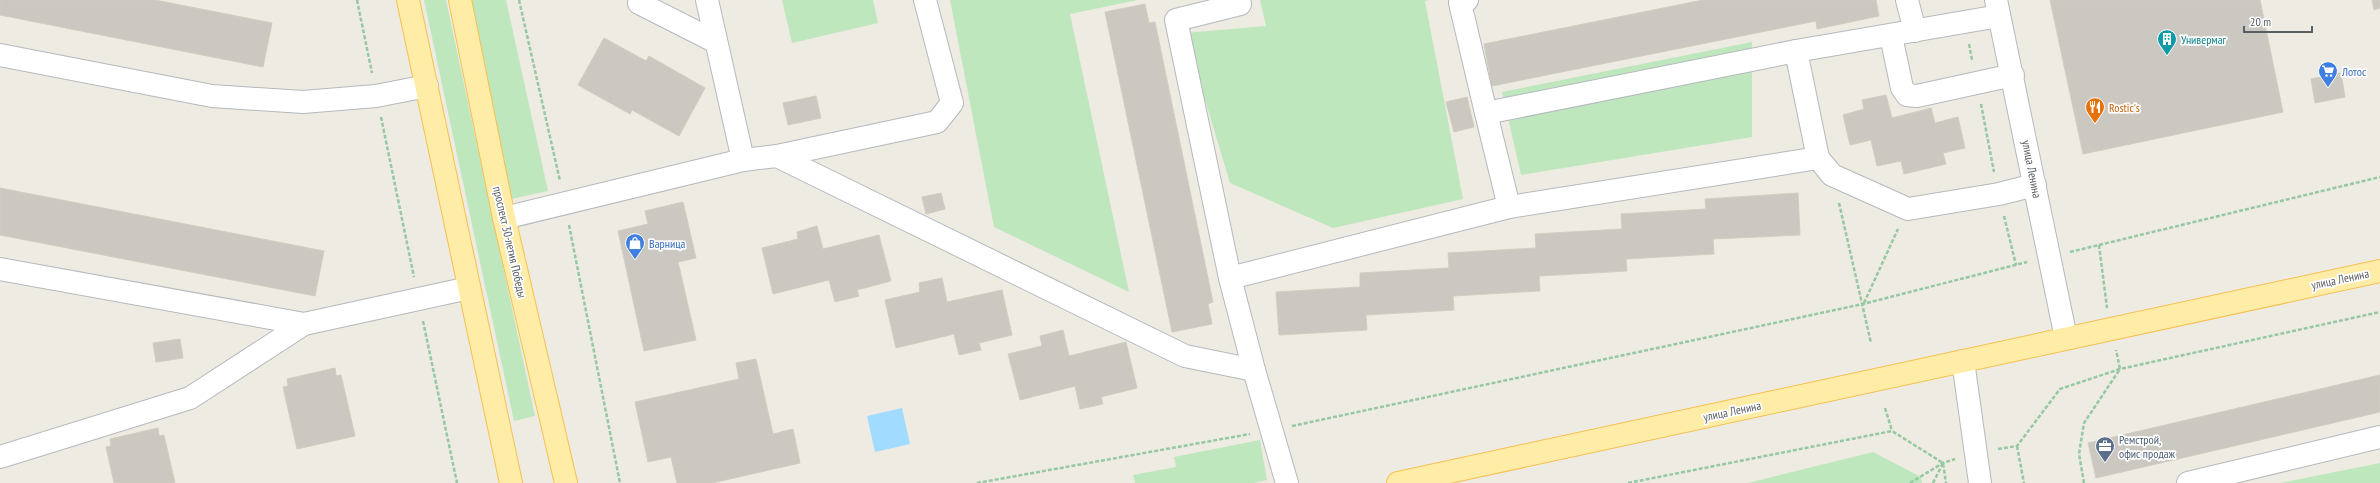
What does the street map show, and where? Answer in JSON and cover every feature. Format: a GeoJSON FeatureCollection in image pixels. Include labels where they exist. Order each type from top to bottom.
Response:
{"type":"FeatureCollection","features":[{"type":"Feature","properties":{"kind":"main road"},"geometry":{"type":"LineString","coordinates":[[408,0],[511,483]]}},
{"type":"Feature","properties":{"kind":"main road","name":"проспект 30-летия Победы"},"geometry":{"type":"LineString","coordinates":[[460,0],[504,218],[566,483]]}},
{"type":"Feature","properties":{"kind":"main road","name":"улица Ленина"},"geometry":{"type":"LineString","coordinates":[[1398,483],[2380,271]]}},
{"type":"Feature","properties":{"kind":"street"},"geometry":{"type":"LineString","coordinates":[[707,0],[743,160]]}},
{"type":"Feature","properties":{"kind":"street"},"geometry":{"type":"LineString","coordinates":[[504,218],[743,160],[777,156],[937,122],[952,103],[925,0]]}},
{"type":"Feature","properties":{"kind":"street"},"geometry":{"type":"LineString","coordinates":[[1239,0],[1240,4],[1176,20],[1230,278],[1254,370],[1287,483]]}},
{"type":"Feature","properties":{"kind":"street"},"geometry":{"type":"LineString","coordinates":[[1468,0],[1460,3],[1509,207]]}},
{"type":"Feature","properties":{"kind":"street"},"geometry":{"type":"LineString","coordinates":[[1907,0],[1915,31]]}},
{"type":"Feature","properties":{"kind":"street"},"geometry":{"type":"LineString","coordinates":[[639,3],[716,42]]}},
{"type":"Feature","properties":{"kind":"street"},"geometry":{"type":"LineString","coordinates":[[1486,113],[1796,51],[1891,36],[1964,22],[1997,8]]}},
{"type":"Feature","properties":{"kind":"street","name":"улица Ленина"},"geometry":{"type":"LineString","coordinates":[[1997,8],[2013,75],[2066,338]]}},
{"type":"Feature","properties":{"kind":"street"},"geometry":{"type":"LineString","coordinates":[[1891,36],[1902,88],[1907,95],[1917,96],[2013,75]]}},
{"type":"Feature","properties":{"kind":"street"},"geometry":{"type":"LineString","coordinates":[[1796,51],[1818,158],[1832,175],[1908,209],[1999,194],[2036,185]]}},
{"type":"Feature","properties":{"kind":"street"},"geometry":{"type":"LineString","coordinates":[[0,55],[212,96],[303,102],[376,96],[427,86]]}},
{"type":"Feature","properties":{"kind":"street"},"geometry":{"type":"LineString","coordinates":[[777,156],[1185,356],[1254,370]]}},
{"type":"Feature","properties":{"kind":"street"},"geometry":{"type":"LineString","coordinates":[[1230,278],[1509,207],[1818,158]]}},
{"type":"Feature","properties":{"kind":"street"},"geometry":{"type":"LineString","coordinates":[[0,269],[304,324],[419,301],[469,288]]}},
{"type":"Feature","properties":{"kind":"street"},"geometry":{"type":"LineString","coordinates":[[0,457],[190,398],[304,324]]}},
{"type":"Feature","properties":{"kind":"street"},"geometry":{"type":"LineString","coordinates":[[1963,361],[1980,483]]}},
{"type":"Feature","properties":{"kind":"street"},"geometry":{"type":"LineString","coordinates":[[2188,483],[2380,437]]}},
{"type":"Feature","properties":{"kind":"path"},"geometry":{"type":"LineString","coordinates":[[357,0],[457,483]]}},
{"type":"Feature","properties":{"kind":"path"},"geometry":{"type":"LineString","coordinates":[[518,0],[565,202],[620,483]]}},
{"type":"Feature","properties":{"kind":"path"},"geometry":{"type":"LineString","coordinates":[[1964,22],[1999,194],[2016,265]]}},
{"type":"Feature","properties":{"kind":"path"},"geometry":{"type":"LineString","coordinates":[[1832,175],[1864,304],[1871,343]]}},
{"type":"Feature","properties":{"kind":"path"},"geometry":{"type":"LineString","coordinates":[[2065,253],[2380,177]]}},
{"type":"Feature","properties":{"kind":"path"},"geometry":{"type":"LineString","coordinates":[[1864,304],[1908,209]]}},
{"type":"Feature","properties":{"kind":"path"},"geometry":{"type":"LineString","coordinates":[[977,483],[1272,430],[1864,304],[2034,261]]}},
{"type":"Feature","properties":{"kind":"path"},"geometry":{"type":"LineString","coordinates":[[1995,449],[2017,446],[2060,389],[2120,369],[2380,312]]}},
{"type":"Feature","properties":{"kind":"path"},"geometry":{"type":"LineString","coordinates":[[2084,483],[2079,454],[2084,422],[2120,369]]}},
{"type":"Feature","properties":{"kind":"path"},"geometry":{"type":"LineString","coordinates":[[1885,408],[1892,431],[1943,463],[1946,483]]}},
{"type":"Feature","properties":{"kind":"path"},"geometry":{"type":"LineString","coordinates":[[1628,483],[1892,431]]}},
{"type":"Feature","properties":{"kind":"path"},"geometry":{"type":"LineString","coordinates":[[2017,446],[2024,483]]}},
{"type":"Feature","properties":{"kind":"path"},"geometry":{"type":"LineString","coordinates":[[1910,483],[1943,463],[1956,459]]}},
{"type":"Feature","properties":{"kind":"path"},"geometry":{"type":"LineString","coordinates":[[1933,483],[1943,463]]}},
{"type":"Feature","properties":{"kind":"green space"},"geometry":{"type":"Polygon","coordinates":[[[424,0],[446,0],[535,416],[514,421],[424,0]]]}},
{"type":"Feature","properties":{"kind":"green space"},"geometry":{"type":"Polygon","coordinates":[[[469,0],[506,0],[548,191],[511,199],[469,0]]]}},
{"type":"Feature","properties":{"kind":"green space"},"geometry":{"type":"Polygon","coordinates":[[[782,0],[873,0],[878,23],[792,43],[782,0]]]}},
{"type":"Feature","properties":{"kind":"green space"},"geometry":{"type":"Polygon","coordinates":[[[950,0],[1138,0],[1070,14],[1129,292],[994,227],[950,0]]]}},
{"type":"Feature","properties":{"kind":"green space"},"geometry":{"type":"Polygon","coordinates":[[[1260,0],[1429,0],[1425,1],[1463,199],[1333,228],[1230,183],[1185,33],[1266,26],[1260,0]]]}},
{"type":"Feature","properties":{"kind":"green space"},"geometry":{"type":"Polygon","coordinates":[[[1752,42],[1752,137],[1521,175],[1502,92],[1752,42]]]}},
{"type":"Feature","properties":{"kind":"green space"},"geometry":{"type":"Polygon","coordinates":[[[1260,440],[1267,480],[1253,483],[1135,483],[1133,475],[1176,467],[1174,457],[1260,440]]]}},
{"type":"Feature","properties":{"kind":"green space"},"geometry":{"type":"Polygon","coordinates":[[[1873,452],[1921,477],[1922,483],[1748,483],[1873,452]]]}},
{"type":"Feature","properties":{"kind":"green space"},"geometry":{"type":"Polygon","coordinates":[[[2380,463],[2380,483],[2280,483],[2380,463]]]}},
{"type":"Feature","properties":{"kind":"water"},"geometry":{"type":"Polygon","coordinates":[[[902,408],[910,444],[875,452],[867,416],[902,408]]]}},
{"type":"Feature","properties":{"kind":"building"},"geometry":{"type":"Polygon","coordinates":[[[0,0],[155,0],[272,23],[263,67],[0,15],[0,0]]]}},
{"type":"Feature","properties":{"kind":"building"},"geometry":{"type":"Polygon","coordinates":[[[1703,0],[1876,0],[1879,16],[1817,29],[1816,21],[1492,86],[1484,44],[1703,0]]]}},
{"type":"Feature","properties":{"kind":"building","name":"Универмаг"},"geometry":{"type":"Polygon","coordinates":[[[2050,0],[2260,0],[2283,112],[2083,154],[2050,0]]]}},
{"type":"Feature","properties":{"kind":"building"},"geometry":{"type":"Polygon","coordinates":[[[2372,0],[2380,0],[2380,8],[2374,10],[2372,0]]]}},
{"type":"Feature","properties":{"kind":"building"},"geometry":{"type":"Polygon","coordinates":[[[1145,4],[1149,23],[1155,22],[1213,302],[1208,304],[1212,324],[1172,332],[1105,12],[1145,4]]]}},
{"type":"Feature","properties":{"kind":"building"},"geometry":{"type":"Polygon","coordinates":[[[604,38],[646,61],[649,56],[705,88],[679,136],[632,110],[630,114],[578,85],[604,38]]]}},
{"type":"Feature","properties":{"kind":"building","name":"Лотос"},"geometry":{"type":"Polygon","coordinates":[[[2341,73],[2345,97],[2315,103],[2311,79],[2341,73]]]}},
{"type":"Feature","properties":{"kind":"building"},"geometry":{"type":"Polygon","coordinates":[[[1886,95],[1892,118],[1931,108],[1935,123],[1958,117],[1965,148],[1943,153],[1946,164],[1904,174],[1901,161],[1877,166],[1871,140],[1850,145],[1843,115],[1864,109],[1862,100],[1886,95]]]}},
{"type":"Feature","properties":{"kind":"building"},"geometry":{"type":"Polygon","coordinates":[[[816,96],[821,118],[788,125],[783,103],[816,96]]]}},
{"type":"Feature","properties":{"kind":"building"},"geometry":{"type":"Polygon","coordinates":[[[1467,97],[1474,127],[1454,132],[1446,102],[1467,97]]]}},
{"type":"Feature","properties":{"kind":"building"},"geometry":{"type":"Polygon","coordinates":[[[0,188],[324,251],[315,296],[0,235],[0,188]]]}},
{"type":"Feature","properties":{"kind":"building"},"geometry":{"type":"Polygon","coordinates":[[[941,193],[945,209],[926,214],[922,197],[941,193]]]}},
{"type":"Feature","properties":{"kind":"building"},"geometry":{"type":"Polygon","coordinates":[[[1798,193],[1800,235],[1713,239],[1714,254],[1626,259],[1627,271],[1539,276],[1540,291],[1453,296],[1454,310],[1366,315],[1367,330],[1279,335],[1276,292],[1360,287],[1360,273],[1449,268],[1448,253],[1536,248],[1535,234],[1622,229],[1621,214],[1706,209],[1705,199],[1798,193]]]}},
{"type":"Feature","properties":{"kind":"building"},"geometry":{"type":"Polygon","coordinates":[[[683,202],[696,258],[678,262],[696,340],[644,351],[618,231],[648,224],[645,211],[683,202]]]}},
{"type":"Feature","properties":{"kind":"building"},"geometry":{"type":"Polygon","coordinates":[[[817,226],[823,249],[879,235],[891,281],[857,290],[859,296],[835,302],[829,280],[773,294],[762,248],[798,239],[797,232],[817,226]]]}},
{"type":"Feature","properties":{"kind":"building"},"geometry":{"type":"Polygon","coordinates":[[[942,278],[947,302],[1002,290],[1012,335],[979,343],[981,350],[959,355],[954,334],[896,348],[885,300],[920,292],[919,283],[942,278]]]}},
{"type":"Feature","properties":{"kind":"building"},"geometry":{"type":"Polygon","coordinates":[[[1063,330],[1069,356],[1126,342],[1137,388],[1101,397],[1103,404],[1080,409],[1075,386],[1020,400],[1008,354],[1042,346],[1040,336],[1063,330]]]}},
{"type":"Feature","properties":{"kind":"building"},"geometry":{"type":"Polygon","coordinates":[[[180,339],[183,358],[156,362],[153,343],[180,339]]]}},
{"type":"Feature","properties":{"kind":"building"},"geometry":{"type":"Polygon","coordinates":[[[756,359],[773,434],[793,429],[800,463],[712,483],[677,483],[671,457],[648,462],[635,402],[739,379],[736,363],[756,359]]]}},
{"type":"Feature","properties":{"kind":"building"},"geometry":{"type":"Polygon","coordinates":[[[335,368],[336,376],[341,375],[355,436],[297,449],[283,387],[288,386],[287,379],[335,368]]]}},
{"type":"Feature","properties":{"kind":"building"},"geometry":{"type":"Polygon","coordinates":[[[2380,375],[2380,412],[2096,478],[2088,443],[2380,375]]]}},
{"type":"Feature","properties":{"kind":"building"},"geometry":{"type":"Polygon","coordinates":[[[158,428],[159,436],[164,435],[175,483],[114,483],[106,447],[111,446],[110,439],[158,428]]]}},
{"type":"Feature","properties":{"kind":"place","name":"Универмаг"},"geometry":{"type":"Point","coordinates":[2167,56]}},
{"type":"Feature","properties":{"kind":"place","name":"Лотос"},"geometry":{"type":"Point","coordinates":[2328,88]}},
{"type":"Feature","properties":{"kind":"place","name":"Rostiс's"},"geometry":{"type":"Point","coordinates":[2095,124]}},
{"type":"Feature","properties":{"kind":"place","name":"Варница"},"geometry":{"type":"Point","coordinates":[635,260]}},
{"type":"Feature","properties":{"kind":"place","name":"Ремстрой, офис продаж"},"geometry":{"type":"Point","coordinates":[2105,463]}}]}
